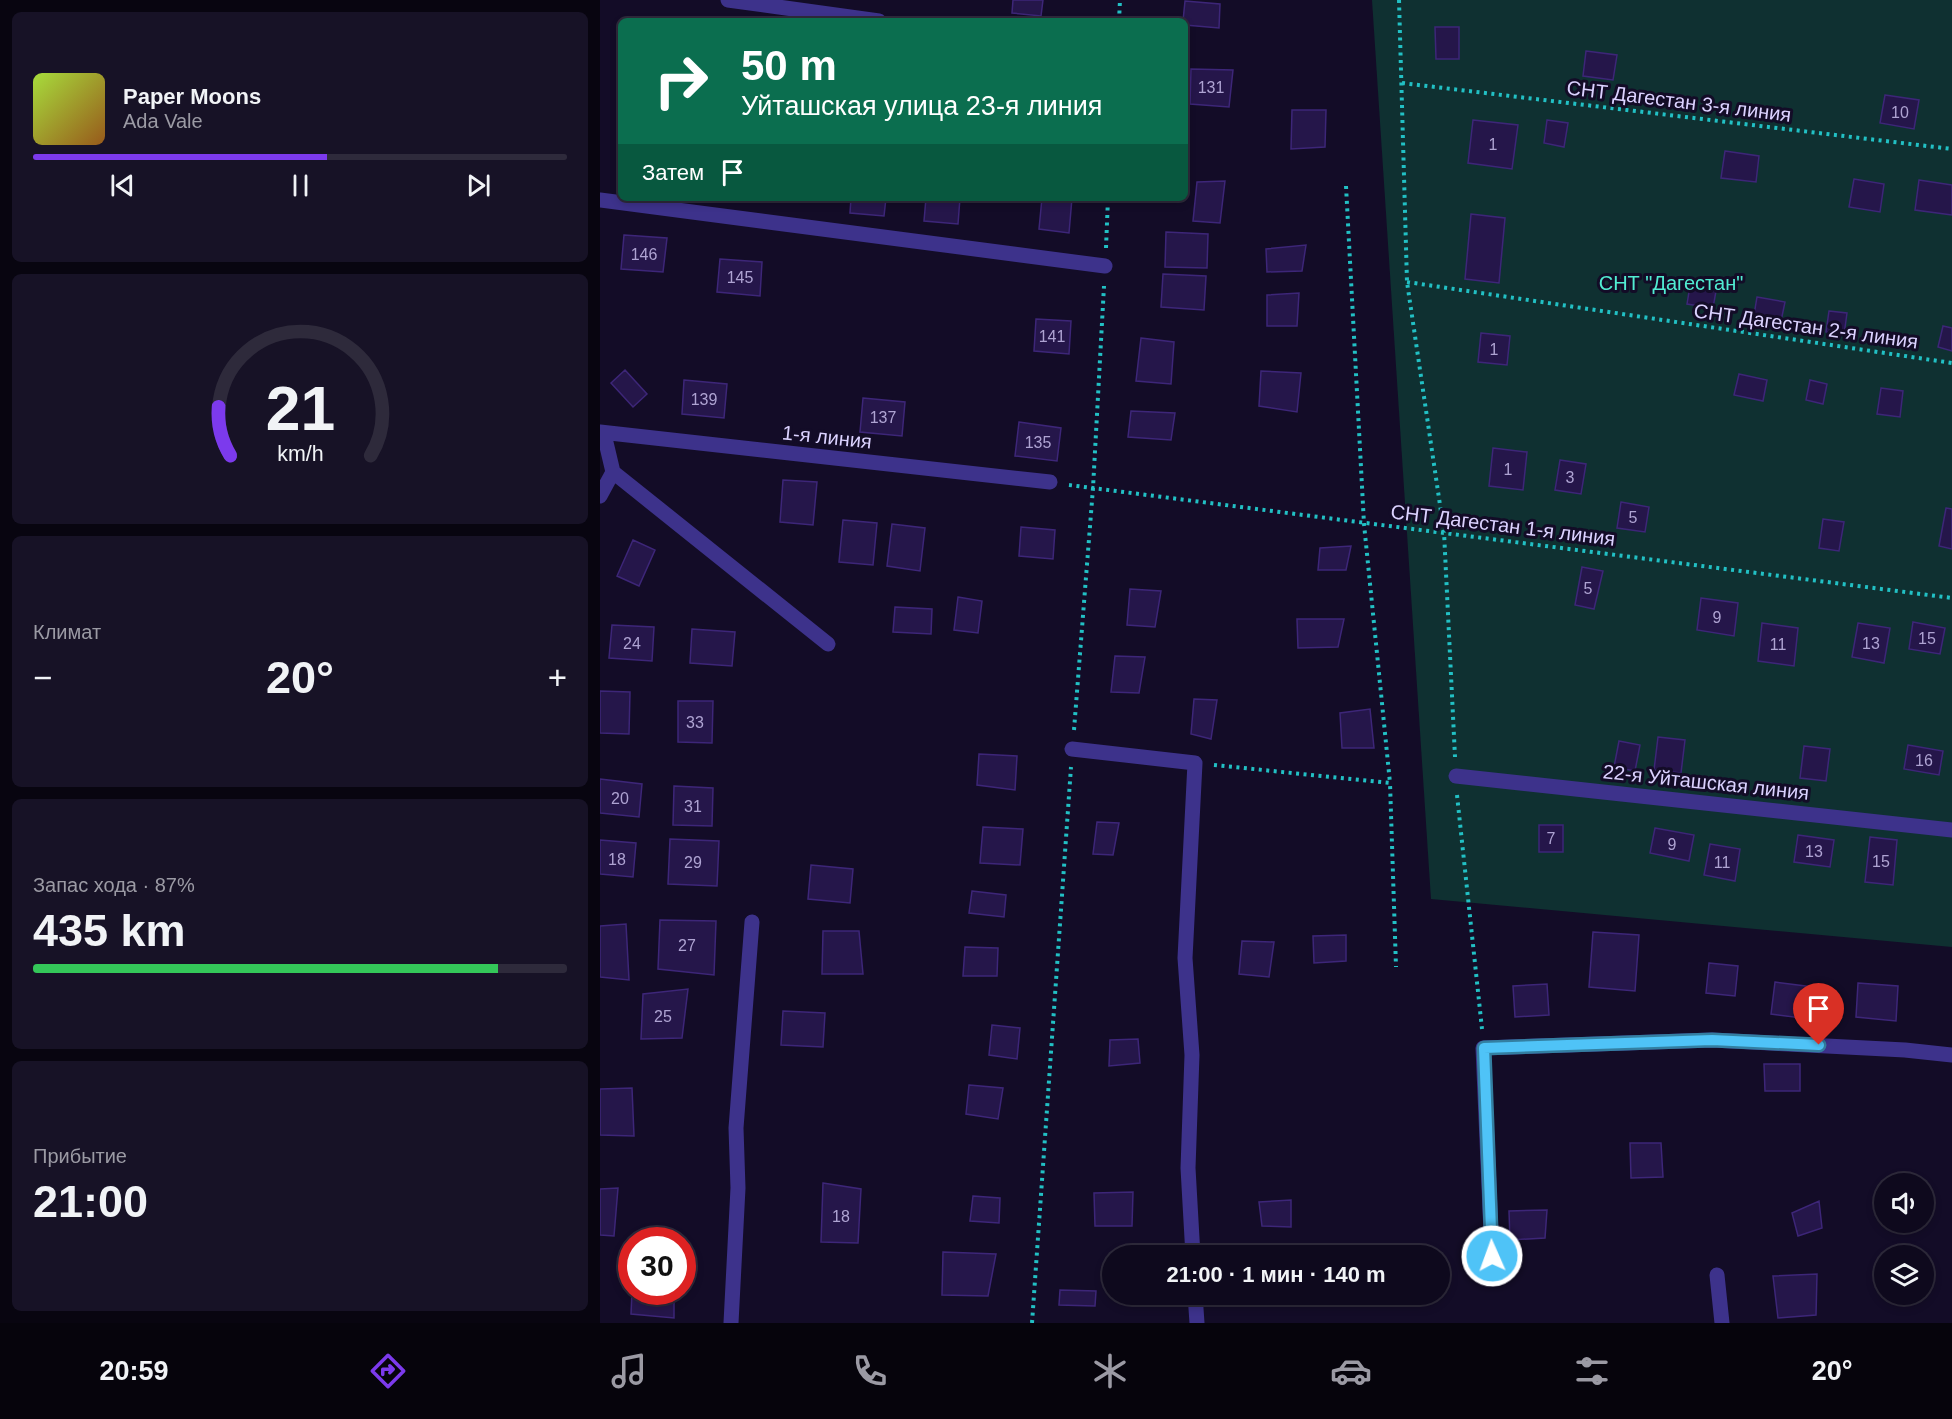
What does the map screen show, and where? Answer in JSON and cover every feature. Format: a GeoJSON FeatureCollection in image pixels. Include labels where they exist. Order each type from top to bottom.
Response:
{"type":"FeatureCollection","features":[{"type":"Feature","properties":{"kind":"street"},"geometry":{"type":"LineString","coordinates":[[728,0],[857,18]]}},
{"type":"Feature","properties":{"kind":"street"},"geometry":{"type":"LineString","coordinates":[[600,200],[1105,266]]}},
{"type":"Feature","properties":{"kind":"street"},"geometry":{"type":"LineString","coordinates":[[602,433],[613,472],[828,644]]}},
{"type":"Feature","properties":{"kind":"street","name":"1-я линия"},"geometry":{"type":"LineString","coordinates":[[602,433],[1050,482]]}},
{"type":"Feature","properties":{"kind":"street"},"geometry":{"type":"LineString","coordinates":[[600,496],[613,472]]}},
{"type":"Feature","properties":{"kind":"street"},"geometry":{"type":"LineString","coordinates":[[1072,749],[1195,763],[1185,958],[1192,1055],[1188,1168],[1192,1245]]}},
{"type":"Feature","properties":{"kind":"street","name":"22-я Уйташская линия"},"geometry":{"type":"LineString","coordinates":[[1456,776],[1952,830]]}},
{"type":"Feature","properties":{"kind":"street"},"geometry":{"type":"LineString","coordinates":[[731,1323],[738,1188],[736,1128],[752,922]]}},
{"type":"Feature","properties":{"kind":"street"},"geometry":{"type":"LineString","coordinates":[[1492,1256],[1484,1048],[1712,1040],[1905,1050],[1952,1055]]}},
{"type":"Feature","properties":{"kind":"street"},"geometry":{"type":"LineString","coordinates":[[1718,1275],[1722,1323]]}},
{"type":"Feature","properties":{"kind":"street"},"geometry":{"type":"LineString","coordinates":[[1196,1305],[1197,1323]]}},
{"type":"Feature","properties":{"kind":"path"},"geometry":{"type":"LineString","coordinates":[[1119,18],[1120,0]]}},
{"type":"Feature","properties":{"kind":"path"},"geometry":{"type":"LineString","coordinates":[[1398,0],[1407,282],[1444,532],[1456,776],[1484,1048]]}},
{"type":"Feature","properties":{"kind":"path","name":"СНТ Дагестан 3-я линия"},"geometry":{"type":"LineString","coordinates":[[1402,83],[1952,149]]}},
{"type":"Feature","properties":{"kind":"path"},"geometry":{"type":"LineString","coordinates":[[1346,186],[1364,524],[1390,783],[1396,967]]}},
{"type":"Feature","properties":{"kind":"path"},"geometry":{"type":"LineString","coordinates":[[1032,1323],[1072,749],[1093,488],[1108,201]]}},
{"type":"Feature","properties":{"kind":"path","name":"СНТ Дагестан 2-я линия"},"geometry":{"type":"LineString","coordinates":[[1407,282],[1952,363]]}},
{"type":"Feature","properties":{"kind":"path","name":"СНТ Дагестан 1-я линия"},"geometry":{"type":"LineString","coordinates":[[1050,482],[1952,598]]}},
{"type":"Feature","properties":{"kind":"path"},"geometry":{"type":"LineString","coordinates":[[1195,763],[1390,783]]}},
{"type":"Feature","properties":{"kind":"green space","name":"СНТ \"Дагестан\""},"geometry":{"type":"Polygon","coordinates":[[[1372,0],[1952,0],[1952,947],[1431,899],[1372,0]]]}},
{"type":"Feature","properties":{"kind":"building"},"geometry":{"type":"Polygon","coordinates":[[[1013,0],[1043,0],[1041,16],[1012,13],[1013,0]]]}},
{"type":"Feature","properties":{"kind":"building"},"geometry":{"type":"Polygon","coordinates":[[[1185,1],[1220,4],[1219,28],[1188,25],[1188,18],[1183,18],[1185,1]]]}},
{"type":"Feature","properties":{"kind":"building"},"geometry":{"type":"Polygon","coordinates":[[[1435,27],[1459,27],[1459,59],[1436,59],[1435,27]]]}},
{"type":"Feature","properties":{"kind":"building"},"geometry":{"type":"Polygon","coordinates":[[[1586,51],[1617,55],[1613,80],[1583,76],[1586,51]]]}},
{"type":"Feature","properties":{"kind":"building"},"geometry":{"type":"Polygon","coordinates":[[[1191,69],[1233,70],[1229,107],[1190,104],[1191,69]]]}},
{"type":"Feature","properties":{"kind":"building"},"geometry":{"type":"Polygon","coordinates":[[[1885,95],[1919,100],[1914,129],[1880,123],[1885,95]]]}},
{"type":"Feature","properties":{"kind":"building"},"geometry":{"type":"Polygon","coordinates":[[[1292,110],[1326,110],[1325,147],[1291,149],[1292,110]]]}},
{"type":"Feature","properties":{"kind":"building"},"geometry":{"type":"Polygon","coordinates":[[[1473,120],[1518,125],[1512,169],[1468,163],[1473,120]]]}},
{"type":"Feature","properties":{"kind":"building"},"geometry":{"type":"Polygon","coordinates":[[[1547,120],[1568,123],[1564,147],[1544,143],[1547,120]]]}},
{"type":"Feature","properties":{"kind":"building"},"geometry":{"type":"Polygon","coordinates":[[[1725,151],[1759,156],[1756,182],[1721,178],[1725,151]]]}},
{"type":"Feature","properties":{"kind":"building"},"geometry":{"type":"Polygon","coordinates":[[[1854,179],[1884,184],[1880,212],[1849,207],[1854,179]]]}},
{"type":"Feature","properties":{"kind":"building"},"geometry":{"type":"Polygon","coordinates":[[[1919,180],[1952,185],[1952,215],[1915,210],[1919,180]]]}},
{"type":"Feature","properties":{"kind":"building"},"geometry":{"type":"Polygon","coordinates":[[[1225,181],[1220,223],[1193,221],[1197,182],[1225,181]]]}},
{"type":"Feature","properties":{"kind":"building"},"geometry":{"type":"Polygon","coordinates":[[[851,201],[886,201],[884,216],[850,213],[851,201]]]}},
{"type":"Feature","properties":{"kind":"building"},"geometry":{"type":"Polygon","coordinates":[[[926,201],[960,201],[958,224],[924,221],[926,201]]]}},
{"type":"Feature","properties":{"kind":"building"},"geometry":{"type":"Polygon","coordinates":[[[1042,201],[1072,201],[1069,233],[1039,229],[1042,201]]]}},
{"type":"Feature","properties":{"kind":"building"},"geometry":{"type":"Polygon","coordinates":[[[1471,214],[1505,218],[1499,283],[1465,279],[1471,214]]]}},
{"type":"Feature","properties":{"kind":"building"},"geometry":{"type":"Polygon","coordinates":[[[1166,232],[1208,234],[1207,268],[1165,267],[1166,232]]]}},
{"type":"Feature","properties":{"kind":"building"},"geometry":{"type":"Polygon","coordinates":[[[624,235],[667,238],[663,272],[621,269],[624,235]]]}},
{"type":"Feature","properties":{"kind":"building"},"geometry":{"type":"Polygon","coordinates":[[[1306,245],[1302,271],[1267,272],[1266,249],[1306,245]]]}},
{"type":"Feature","properties":{"kind":"building"},"geometry":{"type":"Polygon","coordinates":[[[720,259],[762,262],[760,296],[717,292],[720,259]]]}},
{"type":"Feature","properties":{"kind":"building"},"geometry":{"type":"Polygon","coordinates":[[[1163,274],[1206,276],[1204,310],[1161,307],[1163,274]]]}},
{"type":"Feature","properties":{"kind":"building"},"geometry":{"type":"Polygon","coordinates":[[[1690,286],[1716,291],[1713,308],[1687,304],[1690,286]]]}},
{"type":"Feature","properties":{"kind":"building"},"geometry":{"type":"Polygon","coordinates":[[[1299,293],[1297,326],[1267,326],[1267,295],[1299,293]]]}},
{"type":"Feature","properties":{"kind":"building"},"geometry":{"type":"Polygon","coordinates":[[[1757,297],[1785,302],[1780,326],[1753,321],[1757,297]]]}},
{"type":"Feature","properties":{"kind":"building"},"geometry":{"type":"Polygon","coordinates":[[[1829,311],[1847,313],[1844,335],[1826,332],[1829,311]]]}},
{"type":"Feature","properties":{"kind":"building"},"geometry":{"type":"Polygon","coordinates":[[[1036,319],[1071,321],[1069,354],[1034,351],[1036,319]]]}},
{"type":"Feature","properties":{"kind":"building"},"geometry":{"type":"Polygon","coordinates":[[[1943,326],[1952,328],[1952,351],[1938,347],[1943,326]]]}},
{"type":"Feature","properties":{"kind":"building"},"geometry":{"type":"Polygon","coordinates":[[[1481,333],[1510,336],[1507,365],[1478,362],[1481,333]]]}},
{"type":"Feature","properties":{"kind":"building"},"geometry":{"type":"Polygon","coordinates":[[[1141,338],[1174,342],[1171,384],[1136,381],[1141,338]]]}},
{"type":"Feature","properties":{"kind":"building"},"geometry":{"type":"Polygon","coordinates":[[[625,370],[647,394],[633,407],[611,383],[625,370]]]}},
{"type":"Feature","properties":{"kind":"building"},"geometry":{"type":"Polygon","coordinates":[[[1261,371],[1301,373],[1297,412],[1259,406],[1261,371]]]}},
{"type":"Feature","properties":{"kind":"building"},"geometry":{"type":"Polygon","coordinates":[[[1739,374],[1767,380],[1763,401],[1734,395],[1739,374]]]}},
{"type":"Feature","properties":{"kind":"building"},"geometry":{"type":"Polygon","coordinates":[[[684,380],[727,384],[724,418],[682,414],[684,380]]]}},
{"type":"Feature","properties":{"kind":"building"},"geometry":{"type":"Polygon","coordinates":[[[1810,380],[1827,384],[1823,404],[1806,400],[1810,380]]]}},
{"type":"Feature","properties":{"kind":"building"},"geometry":{"type":"Polygon","coordinates":[[[1881,388],[1903,391],[1900,417],[1877,414],[1881,388]]]}},
{"type":"Feature","properties":{"kind":"building"},"geometry":{"type":"Polygon","coordinates":[[[863,398],[905,402],[902,436],[860,432],[863,398]]]}},
{"type":"Feature","properties":{"kind":"building"},"geometry":{"type":"Polygon","coordinates":[[[1131,411],[1175,413],[1171,440],[1128,437],[1131,411]]]}},
{"type":"Feature","properties":{"kind":"building"},"geometry":{"type":"Polygon","coordinates":[[[1019,422],[1061,428],[1057,461],[1015,456],[1019,422]]]}},
{"type":"Feature","properties":{"kind":"building"},"geometry":{"type":"Polygon","coordinates":[[[1493,448],[1527,452],[1523,490],[1489,486],[1493,448]]]}},
{"type":"Feature","properties":{"kind":"building"},"geometry":{"type":"Polygon","coordinates":[[[1560,460],[1586,464],[1581,494],[1555,490],[1560,460]]]}},
{"type":"Feature","properties":{"kind":"building"},"geometry":{"type":"Polygon","coordinates":[[[783,480],[817,482],[813,525],[780,522],[783,480]]]}},
{"type":"Feature","properties":{"kind":"building"},"geometry":{"type":"Polygon","coordinates":[[[1621,502],[1649,507],[1645,532],[1617,528],[1621,502]]]}},
{"type":"Feature","properties":{"kind":"building"},"geometry":{"type":"Polygon","coordinates":[[[1946,508],[1952,509],[1952,549],[1939,546],[1946,508]]]}},
{"type":"Feature","properties":{"kind":"building"},"geometry":{"type":"Polygon","coordinates":[[[1823,519],[1844,522],[1839,551],[1819,548],[1823,519]]]}},
{"type":"Feature","properties":{"kind":"building"},"geometry":{"type":"Polygon","coordinates":[[[843,520],[877,523],[873,565],[839,562],[843,520]]]}},
{"type":"Feature","properties":{"kind":"building"},"geometry":{"type":"Polygon","coordinates":[[[892,524],[925,528],[920,571],[887,566],[892,524]]]}},
{"type":"Feature","properties":{"kind":"building"},"geometry":{"type":"Polygon","coordinates":[[[1021,527],[1055,530],[1053,559],[1019,556],[1021,527]]]}},
{"type":"Feature","properties":{"kind":"building"},"geometry":{"type":"Polygon","coordinates":[[[633,540],[655,550],[639,586],[617,576],[633,540]]]}},
{"type":"Feature","properties":{"kind":"building"},"geometry":{"type":"Polygon","coordinates":[[[1351,546],[1346,570],[1318,570],[1320,548],[1351,546]]]}},
{"type":"Feature","properties":{"kind":"building"},"geometry":{"type":"Polygon","coordinates":[[[1582,567],[1603,571],[1594,609],[1575,605],[1582,567]]]}},
{"type":"Feature","properties":{"kind":"building"},"geometry":{"type":"Polygon","coordinates":[[[1130,589],[1161,591],[1155,627],[1127,625],[1130,589]]]}},
{"type":"Feature","properties":{"kind":"building"},"geometry":{"type":"Polygon","coordinates":[[[958,597],[982,601],[978,633],[954,630],[958,597]]]}},
{"type":"Feature","properties":{"kind":"building"},"geometry":{"type":"Polygon","coordinates":[[[1701,598],[1738,603],[1734,636],[1697,630],[1701,598]]]}},
{"type":"Feature","properties":{"kind":"building"},"geometry":{"type":"Polygon","coordinates":[[[895,607],[932,609],[931,634],[893,632],[895,607]]]}},
{"type":"Feature","properties":{"kind":"building"},"geometry":{"type":"Polygon","coordinates":[[[1297,619],[1344,619],[1338,647],[1298,648],[1297,619]]]}},
{"type":"Feature","properties":{"kind":"building"},"geometry":{"type":"Polygon","coordinates":[[[1913,622],[1945,628],[1940,654],[1909,649],[1913,622]]]}},
{"type":"Feature","properties":{"kind":"building"},"geometry":{"type":"Polygon","coordinates":[[[1762,623],[1798,628],[1794,666],[1758,661],[1762,623]]]}},
{"type":"Feature","properties":{"kind":"building"},"geometry":{"type":"Polygon","coordinates":[[[1858,623],[1890,628],[1884,663],[1852,657],[1858,623]]]}},
{"type":"Feature","properties":{"kind":"building"},"geometry":{"type":"Polygon","coordinates":[[[612,625],[654,627],[652,661],[609,658],[612,625]]]}},
{"type":"Feature","properties":{"kind":"building"},"geometry":{"type":"Polygon","coordinates":[[[692,629],[735,632],[732,666],[690,663],[692,629]]]}},
{"type":"Feature","properties":{"kind":"building"},"geometry":{"type":"Polygon","coordinates":[[[1115,656],[1145,657],[1139,693],[1111,692],[1115,656]]]}},
{"type":"Feature","properties":{"kind":"building"},"geometry":{"type":"Polygon","coordinates":[[[600,691],[630,692],[629,734],[600,733],[600,691]]]}},
{"type":"Feature","properties":{"kind":"building"},"geometry":{"type":"Polygon","coordinates":[[[1194,699],[1217,700],[1211,739],[1191,734],[1194,699]]]}},
{"type":"Feature","properties":{"kind":"building"},"geometry":{"type":"Polygon","coordinates":[[[678,701],[713,701],[712,743],[678,742],[678,701]]]}},
{"type":"Feature","properties":{"kind":"building"},"geometry":{"type":"Polygon","coordinates":[[[1370,709],[1374,748],[1342,748],[1340,713],[1370,709]]]}},
{"type":"Feature","properties":{"kind":"building"},"geometry":{"type":"Polygon","coordinates":[[[1658,737],[1685,740],[1681,773],[1654,770],[1658,737]]]}},
{"type":"Feature","properties":{"kind":"building"},"geometry":{"type":"Polygon","coordinates":[[[1619,741],[1640,745],[1635,771],[1614,767],[1619,741]]]}},
{"type":"Feature","properties":{"kind":"building"},"geometry":{"type":"Polygon","coordinates":[[[1908,745],[1943,751],[1939,775],[1904,769],[1908,745]]]}},
{"type":"Feature","properties":{"kind":"building"},"geometry":{"type":"Polygon","coordinates":[[[1804,746],[1830,749],[1826,781],[1800,778],[1804,746]]]}},
{"type":"Feature","properties":{"kind":"building"},"geometry":{"type":"Polygon","coordinates":[[[979,754],[1017,756],[1015,790],[977,785],[979,754]]]}},
{"type":"Feature","properties":{"kind":"building"},"geometry":{"type":"Polygon","coordinates":[[[600,779],[642,784],[639,817],[600,813],[600,779]]]}},
{"type":"Feature","properties":{"kind":"building"},"geometry":{"type":"Polygon","coordinates":[[[674,786],[713,788],[712,826],[673,825],[674,786]]]}},
{"type":"Feature","properties":{"kind":"building"},"geometry":{"type":"Polygon","coordinates":[[[1097,822],[1119,823],[1113,855],[1093,854],[1097,822]]]}},
{"type":"Feature","properties":{"kind":"building"},"geometry":{"type":"Polygon","coordinates":[[[1539,825],[1563,825],[1563,852],[1539,852],[1539,825]]]}},
{"type":"Feature","properties":{"kind":"building"},"geometry":{"type":"Polygon","coordinates":[[[983,827],[1023,829],[1020,865],[980,863],[983,827]]]}},
{"type":"Feature","properties":{"kind":"building"},"geometry":{"type":"Polygon","coordinates":[[[1655,828],[1694,835],[1689,861],[1650,853],[1655,828]]]}},
{"type":"Feature","properties":{"kind":"building"},"geometry":{"type":"Polygon","coordinates":[[[1798,835],[1834,840],[1830,867],[1794,862],[1798,835]]]}},
{"type":"Feature","properties":{"kind":"building"},"geometry":{"type":"Polygon","coordinates":[[[1870,837],[1897,840],[1893,885],[1865,882],[1870,837]]]}},
{"type":"Feature","properties":{"kind":"building"},"geometry":{"type":"Polygon","coordinates":[[[670,839],[719,841],[717,886],[668,884],[670,839]]]}},
{"type":"Feature","properties":{"kind":"building"},"geometry":{"type":"Polygon","coordinates":[[[600,840],[636,843],[633,877],[600,874],[600,840]]]}},
{"type":"Feature","properties":{"kind":"building"},"geometry":{"type":"Polygon","coordinates":[[[1710,844],[1740,849],[1735,881],[1704,875],[1710,844]]]}},
{"type":"Feature","properties":{"kind":"building"},"geometry":{"type":"Polygon","coordinates":[[[811,865],[853,869],[850,903],[808,899],[811,865]]]}},
{"type":"Feature","properties":{"kind":"building"},"geometry":{"type":"Polygon","coordinates":[[[972,891],[1006,895],[1004,917],[969,913],[972,891]]]}},
{"type":"Feature","properties":{"kind":"building"},"geometry":{"type":"Polygon","coordinates":[[[660,920],[716,921],[714,975],[658,969],[660,920]]]}},
{"type":"Feature","properties":{"kind":"building"},"geometry":{"type":"Polygon","coordinates":[[[626,924],[629,980],[600,977],[600,926],[626,924]]]}},
{"type":"Feature","properties":{"kind":"building"},"geometry":{"type":"Polygon","coordinates":[[[823,931],[859,931],[863,974],[822,974],[823,931]]]}},
{"type":"Feature","properties":{"kind":"building"},"geometry":{"type":"Polygon","coordinates":[[[1593,932],[1639,935],[1635,991],[1589,987],[1593,932]]]}},
{"type":"Feature","properties":{"kind":"building"},"geometry":{"type":"Polygon","coordinates":[[[1346,935],[1346,961],[1314,963],[1313,936],[1346,935]]]}},
{"type":"Feature","properties":{"kind":"building"},"geometry":{"type":"Polygon","coordinates":[[[1242,941],[1274,942],[1269,977],[1239,974],[1242,941]]]}},
{"type":"Feature","properties":{"kind":"building"},"geometry":{"type":"Polygon","coordinates":[[[965,947],[998,948],[997,976],[963,976],[965,947]]]}},
{"type":"Feature","properties":{"kind":"building"},"geometry":{"type":"Polygon","coordinates":[[[1709,963],[1738,966],[1735,996],[1706,993],[1709,963]]]}},
{"type":"Feature","properties":{"kind":"building"},"geometry":{"type":"Polygon","coordinates":[[[1775,982],[1821,988],[1817,1020],[1771,1014],[1775,982]]]}},
{"type":"Feature","properties":{"kind":"building"},"geometry":{"type":"Polygon","coordinates":[[[1858,983],[1898,986],[1896,1021],[1856,1017],[1858,983]]]}},
{"type":"Feature","properties":{"kind":"building"},"geometry":{"type":"Polygon","coordinates":[[[1547,984],[1549,1015],[1515,1017],[1513,986],[1547,984]]]}},
{"type":"Feature","properties":{"kind":"building"},"geometry":{"type":"Polygon","coordinates":[[[688,989],[682,1038],[641,1039],[643,994],[688,989]]]}},
{"type":"Feature","properties":{"kind":"building"},"geometry":{"type":"Polygon","coordinates":[[[783,1011],[825,1013],[823,1047],[781,1045],[783,1011]]]}},
{"type":"Feature","properties":{"kind":"building"},"geometry":{"type":"Polygon","coordinates":[[[992,1025],[1020,1028],[1017,1059],[989,1055],[992,1025]]]}},
{"type":"Feature","properties":{"kind":"building"},"geometry":{"type":"Polygon","coordinates":[[[1138,1039],[1140,1063],[1109,1066],[1110,1040],[1138,1039]]]}},
{"type":"Feature","properties":{"kind":"building"},"geometry":{"type":"Polygon","coordinates":[[[1764,1064],[1800,1064],[1800,1091],[1765,1091],[1764,1064]]]}},
{"type":"Feature","properties":{"kind":"building"},"geometry":{"type":"Polygon","coordinates":[[[969,1085],[1003,1088],[998,1119],[966,1114],[969,1085]]]}},
{"type":"Feature","properties":{"kind":"building"},"geometry":{"type":"Polygon","coordinates":[[[632,1088],[634,1136],[600,1135],[600,1089],[632,1088]]]}},
{"type":"Feature","properties":{"kind":"building"},"geometry":{"type":"Polygon","coordinates":[[[1630,1143],[1661,1143],[1663,1177],[1631,1178],[1630,1143]]]}},
{"type":"Feature","properties":{"kind":"building"},"geometry":{"type":"Polygon","coordinates":[[[823,1183],[861,1189],[858,1243],[821,1242],[823,1183]]]}},
{"type":"Feature","properties":{"kind":"building"},"geometry":{"type":"Polygon","coordinates":[[[618,1188],[614,1236],[600,1235],[600,1189],[618,1188]]]}},
{"type":"Feature","properties":{"kind":"building"},"geometry":{"type":"Polygon","coordinates":[[[1133,1192],[1132,1226],[1095,1226],[1094,1193],[1133,1192]]]}},
{"type":"Feature","properties":{"kind":"building"},"geometry":{"type":"Polygon","coordinates":[[[973,1196],[1000,1198],[999,1223],[970,1221],[973,1196]]]}},
{"type":"Feature","properties":{"kind":"building"},"geometry":{"type":"Polygon","coordinates":[[[1291,1200],[1291,1227],[1262,1226],[1259,1202],[1291,1200]]]}},
{"type":"Feature","properties":{"kind":"building"},"geometry":{"type":"Polygon","coordinates":[[[1819,1201],[1822,1228],[1798,1236],[1792,1213],[1819,1201]]]}},
{"type":"Feature","properties":{"kind":"building"},"geometry":{"type":"Polygon","coordinates":[[[1547,1210],[1545,1238],[1510,1240],[1509,1211],[1547,1210]]]}},
{"type":"Feature","properties":{"kind":"building"},"geometry":{"type":"Polygon","coordinates":[[[943,1252],[996,1254],[988,1296],[942,1295],[943,1252]]]}},
{"type":"Feature","properties":{"kind":"building"},"geometry":{"type":"Polygon","coordinates":[[[1817,1274],[1816,1315],[1778,1318],[1773,1276],[1817,1274]]]}},
{"type":"Feature","properties":{"kind":"building"},"geometry":{"type":"Polygon","coordinates":[[[1060,1290],[1096,1291],[1095,1306],[1059,1305],[1060,1290]]]}},
{"type":"Feature","properties":{"kind":"building"},"geometry":{"type":"Polygon","coordinates":[[[631,1305],[674,1305],[674,1318],[631,1314],[631,1305]]]}},
{"type":"Feature","properties":{"kind":"route"},"geometry":{"type":"LineString","coordinates":[[1492,1256],[1484,1048],[1712,1040],[1819,1045]]}}]}
